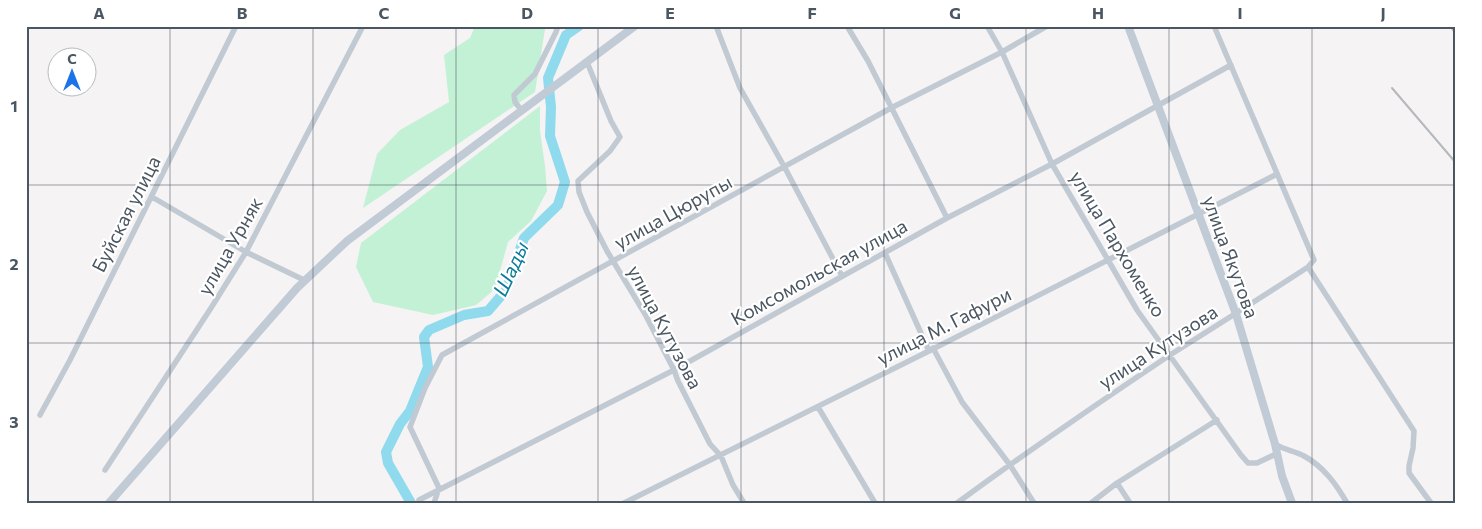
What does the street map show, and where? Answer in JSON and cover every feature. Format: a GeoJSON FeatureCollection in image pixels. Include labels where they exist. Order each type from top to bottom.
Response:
{"type":"FeatureCollection","features":[{"type":"Feature","properties":{"kind":"street","name":"Буйская улица"},"geometry":{"type":"LineString","coordinates":[[40,415],[70,360],[236,26]]}},
{"type":"Feature","properties":{"kind":"street","name":"улица Урняк"},"geometry":{"type":"LineString","coordinates":[[105,470],[246,252],[363,26]]}},
{"type":"Feature","properties":{"kind":"street"},"geometry":{"type":"LineString","coordinates":[[522,110],[515,102],[514,95],[535,74],[558,26]]}},
{"type":"Feature","properties":{"kind":"street"},"geometry":{"type":"LineString","coordinates":[[109,503],[304,280],[348,241],[635,26]]}},
{"type":"Feature","properties":{"kind":"street"},"geometry":{"type":"LineString","coordinates":[[716,26],[740,88],[842,276]]}},
{"type":"Feature","properties":{"kind":"street"},"geometry":{"type":"LineString","coordinates":[[847,26],[868,60],[947,218]]}},
{"type":"Feature","properties":{"kind":"street","name":"улица Пархоменко"},"geometry":{"type":"LineString","coordinates":[[987,26],[1002,52],[1052,164],[1137,310],[1248,463],[1257,463],[1276,454]]}},
{"type":"Feature","properties":{"kind":"street","name":"улица Цюрупы"},"geometry":{"type":"LineString","coordinates":[[439,488],[410,427],[425,388],[442,355],[891,108],[1002,52],[1047,26]]}},
{"type":"Feature","properties":{"kind":"street","name":"улица Якутова"},"geometry":{"type":"LineString","coordinates":[[1128,26],[1236,314],[1292,503]]}},
{"type":"Feature","properties":{"kind":"street"},"geometry":{"type":"LineString","coordinates":[[1214,26],[1314,260],[1308,266],[1414,431],[1409,473],[1431,503]]}},
{"type":"Feature","properties":{"kind":"street","name":"улица Кутузова"},"geometry":{"type":"LineString","coordinates":[[587,62],[620,137],[610,151],[578,182],[579,192],[587,212],[613,261],[674,370],[710,444],[721,456],[733,485],[744,503]]}},
{"type":"Feature","properties":{"kind":"street","name":"Комсомольская улица"},"geometry":{"type":"LineString","coordinates":[[418,500],[674,370],[947,218],[1052,164],[1231,65]]}},
{"type":"Feature","properties":{"kind":"street","name":"улица М. Гафури"},"geometry":{"type":"LineString","coordinates":[[624,503],[721,456],[1277,174]]}},
{"type":"Feature","properties":{"kind":"street"},"geometry":{"type":"LineString","coordinates":[[152,197],[246,252],[304,280]]}},
{"type":"Feature","properties":{"kind":"street"},"geometry":{"type":"LineString","coordinates":[[885,253],[931,350],[962,402],[1010,465],[1034,503]]}},
{"type":"Feature","properties":{"kind":"street","name":"улица Кутузова"},"geometry":{"type":"LineString","coordinates":[[957,503],[1170,356],[1308,266]]}},
{"type":"Feature","properties":{"kind":"street"},"geometry":{"type":"LineString","coordinates":[[818,407],[875,503]]}},
{"type":"Feature","properties":{"kind":"street"},"geometry":{"type":"LineString","coordinates":[[1091,503],[1118,483],[1217,420]]}},
{"type":"Feature","properties":{"kind":"street"},"geometry":{"type":"LineString","coordinates":[[1274,444],[1303,456],[1318,466],[1334,480],[1348,503]]}},
{"type":"Feature","properties":{"kind":"street"},"geometry":{"type":"LineString","coordinates":[[1118,483],[1130,503]]}},
{"type":"Feature","properties":{"kind":"street"},"geometry":{"type":"LineString","coordinates":[[434,503],[439,488]]}},
{"type":"Feature","properties":{"kind":"green space"},"geometry":{"type":"Polygon","coordinates":[[[475,26],[544,26],[535,92],[363,208],[377,154],[400,130],[449,102],[444,55],[470,38],[475,26]]]}},
{"type":"Feature","properties":{"kind":"green space"},"geometry":{"type":"Polygon","coordinates":[[[540,106],[540,131],[547,191],[531,221],[508,242],[495,289],[476,305],[433,315],[373,302],[356,267],[361,243],[540,106]]]}},
{"type":"Feature","properties":{"kind":"waterway","name":"Шады"},"geometry":{"type":"LineString","coordinates":[[411,503],[388,463],[386,452],[400,424],[410,411],[428,367],[424,337],[429,330],[464,315],[488,311],[506,290],[524,238],[558,205],[565,182],[550,136],[551,107],[548,78],[566,35],[579,26]]}},
{"type":"Feature","properties":{"kind":"railway"},"geometry":{"type":"LineString","coordinates":[[1450,26],[1456,34]]}},
{"type":"Feature","properties":{"kind":"railway"},"geometry":{"type":"LineString","coordinates":[[1392,88],[1456,163]]}}]}
